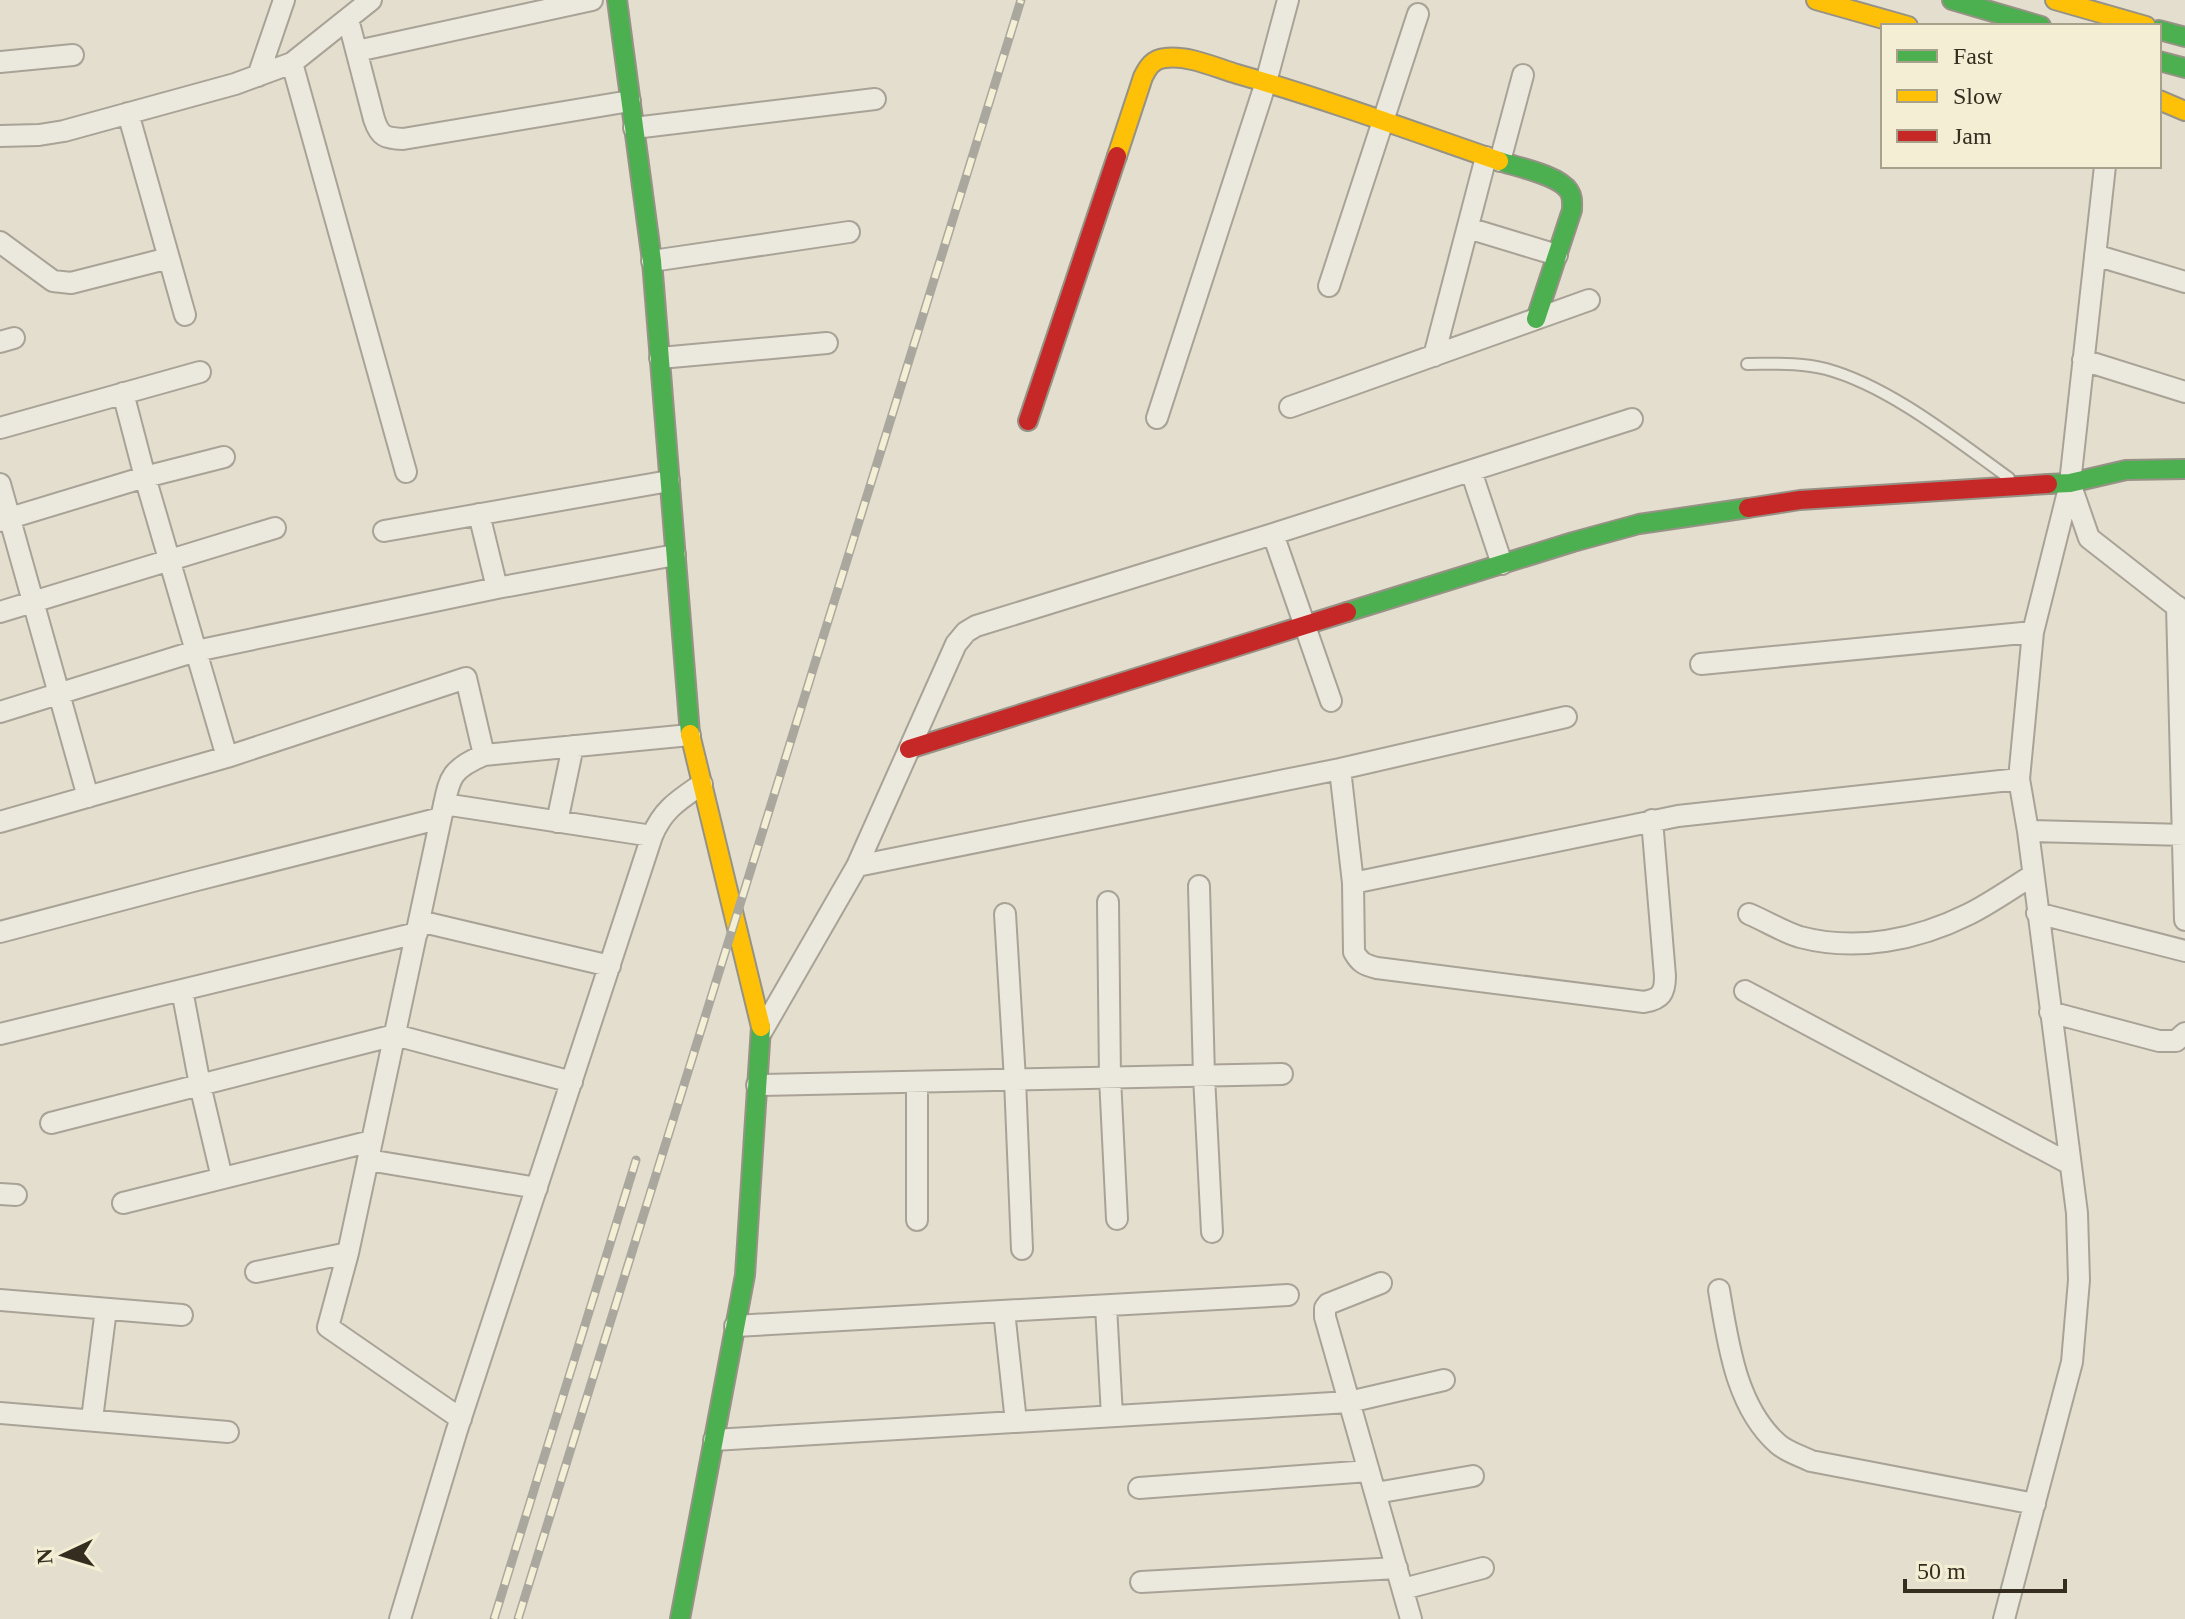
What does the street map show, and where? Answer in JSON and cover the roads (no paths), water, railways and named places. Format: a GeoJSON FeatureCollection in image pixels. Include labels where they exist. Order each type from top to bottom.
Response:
{"type":"FeatureCollection","features":[{"type":"Feature","properties":{"kind":"street"},"geometry":{"type":"LineString","coordinates":[[258,76],[284,0]]}},
{"type":"Feature","properties":{"kind":"street"},"geometry":{"type":"LineString","coordinates":[[0,136],[64,131],[258,76],[292,63],[371,0]]}},
{"type":"Feature","properties":{"kind":"street"},"geometry":{"type":"LineString","coordinates":[[357,51],[592,0]]}},
{"type":"Feature","properties":{"kind":"street"},"geometry":{"type":"LineString","coordinates":[[617,0],[652,261],[690,735],[762,1031],[745,1275],[714,1440],[687,1615]]}},
{"type":"Feature","properties":{"kind":"street"},"geometry":{"type":"LineString","coordinates":[[1157,418],[1266,82],[1288,0]]}},
{"type":"Feature","properties":{"kind":"street"},"geometry":{"type":"LineString","coordinates":[[1816,0],[1901,24]]}},
{"type":"Feature","properties":{"kind":"street"},"geometry":{"type":"LineString","coordinates":[[1952,0],[2034,24]]}},
{"type":"Feature","properties":{"kind":"street"},"geometry":{"type":"LineString","coordinates":[[2055,0],[2110,10],[2142,24]]}},
{"type":"Feature","properties":{"kind":"street"},"geometry":{"type":"LineString","coordinates":[[1329,286],[1418,14]]}},
{"type":"Feature","properties":{"kind":"street"},"geometry":{"type":"LineString","coordinates":[[348,19],[378,131],[384,136],[403,139],[630,101]]}},
{"type":"Feature","properties":{"kind":"street"},"geometry":{"type":"LineString","coordinates":[[2161,31],[2185,37]]}},
{"type":"Feature","properties":{"kind":"street"},"geometry":{"type":"LineString","coordinates":[[0,62],[73,55]]}},
{"type":"Feature","properties":{"kind":"street"},"geometry":{"type":"LineString","coordinates":[[1028,421],[1143,77],[1148,67],[1164,58],[1185,59],[1266,82],[1565,185],[1571,191],[1572,210],[1536,319]]}},
{"type":"Feature","properties":{"kind":"street"},"geometry":{"type":"LineString","coordinates":[[2161,62],[2185,68]]}},
{"type":"Feature","properties":{"kind":"street"},"geometry":{"type":"LineString","coordinates":[[292,63],[406,472]]}},
{"type":"Feature","properties":{"kind":"street"},"geometry":{"type":"LineString","coordinates":[[1434,356],[1468,228],[1523,75]]}},
{"type":"Feature","properties":{"kind":"street"},"geometry":{"type":"LineString","coordinates":[[634,128],[875,99]]}},
{"type":"Feature","properties":{"kind":"street"},"geometry":{"type":"LineString","coordinates":[[2161,101],[2185,111]]}},
{"type":"Feature","properties":{"kind":"street"},"geometry":{"type":"LineString","coordinates":[[128,113],[185,315]]}},
{"type":"Feature","properties":{"kind":"street"},"geometry":{"type":"LineString","coordinates":[[2004,1619],[2072,1362],[2079,1280],[2077,1213],[2019,779],[2033,632],[2070,483],[2105,168]]}},
{"type":"Feature","properties":{"kind":"street"},"geometry":{"type":"LineString","coordinates":[[1468,228],[1557,255]]}},
{"type":"Feature","properties":{"kind":"street"},"geometry":{"type":"LineString","coordinates":[[652,261],[849,232]]}},
{"type":"Feature","properties":{"kind":"street"},"geometry":{"type":"LineString","coordinates":[[0,242],[60,283],[71,283],[169,258]]}},
{"type":"Feature","properties":{"kind":"street"},"geometry":{"type":"LineString","coordinates":[[2095,255],[2185,282]]}},
{"type":"Feature","properties":{"kind":"street"},"geometry":{"type":"LineString","coordinates":[[1290,407],[1589,300]]}},
{"type":"Feature","properties":{"kind":"street"},"geometry":{"type":"LineString","coordinates":[[660,358],[827,343]]}},
{"type":"Feature","properties":{"kind":"street"},"geometry":{"type":"LineString","coordinates":[[2083,360],[2185,392]]}},
{"type":"Feature","properties":{"kind":"street"},"geometry":{"type":"LineString","coordinates":[[0,428],[200,372]]}},
{"type":"Feature","properties":{"kind":"street"},"geometry":{"type":"LineString","coordinates":[[123,393],[227,757]]}},
{"type":"Feature","properties":{"kind":"street"},"geometry":{"type":"LineString","coordinates":[[762,1031],[857,866],[956,644],[966,632],[976,626],[1632,419]]}},
{"type":"Feature","properties":{"kind":"street"},"geometry":{"type":"LineString","coordinates":[[5,520],[145,477],[224,457]]}},
{"type":"Feature","properties":{"kind":"street"},"geometry":{"type":"LineString","coordinates":[[909,749],[1639,524],[1800,500],[2070,483],[2126,470],[2185,469]]}},
{"type":"Feature","properties":{"kind":"street"},"geometry":{"type":"LineString","coordinates":[[1471,471],[1502,564]]}},
{"type":"Feature","properties":{"kind":"street"},"geometry":{"type":"LineString","coordinates":[[384,531],[669,481]]}},
{"type":"Feature","properties":{"kind":"street"},"geometry":{"type":"LineString","coordinates":[[2070,483],[2089,538],[2181,610],[2185,920]]}},
{"type":"Feature","properties":{"kind":"street"},"geometry":{"type":"LineString","coordinates":[[0,484],[5,520],[34,602],[88,797]]}},
{"type":"Feature","properties":{"kind":"street"},"geometry":{"type":"LineString","coordinates":[[479,514],[497,588]]}},
{"type":"Feature","properties":{"kind":"street"},"geometry":{"type":"LineString","coordinates":[[0,612],[275,528]]}},
{"type":"Feature","properties":{"kind":"street"},"geometry":{"type":"LineString","coordinates":[[1273,534],[1331,701]]}},
{"type":"Feature","properties":{"kind":"street"},"geometry":{"type":"LineString","coordinates":[[0,712],[196,651],[497,588],[675,555]]}},
{"type":"Feature","properties":{"kind":"street"},"geometry":{"type":"LineString","coordinates":[[1701,664],[2033,632]]}},
{"type":"Feature","properties":{"kind":"street"},"geometry":{"type":"LineString","coordinates":[[0,822],[227,757],[466,678],[484,755]]}},
{"type":"Feature","properties":{"kind":"street"},"geometry":{"type":"LineString","coordinates":[[857,866],[1340,769],[1566,717]]}},
{"type":"Feature","properties":{"kind":"street"},"geometry":{"type":"LineString","coordinates":[[461,1419],[328,1327],[348,1253],[443,811],[455,773],[463,765],[484,755],[690,735]]}},
{"type":"Feature","properties":{"kind":"street"},"geometry":{"type":"LineString","coordinates":[[557,822],[573,746]]}},
{"type":"Feature","properties":{"kind":"street"},"geometry":{"type":"LineString","coordinates":[[1340,769],[1353,883],[1354,952],[1365,965],[1644,1002],[1655,1000],[1662,996],[1665,989],[1665,976],[1652,820]]}},
{"type":"Feature","properties":{"kind":"street"},"geometry":{"type":"LineString","coordinates":[[1353,883],[1652,820],[2019,779]]}},
{"type":"Feature","properties":{"kind":"street"},"geometry":{"type":"LineString","coordinates":[[400,1619],[461,1419],[652,836],[659,819],[669,808],[702,784]]}},
{"type":"Feature","properties":{"kind":"street"},"geometry":{"type":"LineString","coordinates":[[0,932],[443,811],[557,822],[652,836]]}},
{"type":"Feature","properties":{"kind":"street"},"geometry":{"type":"LineString","coordinates":[[2028,831],[2184,835]]}},
{"type":"Feature","properties":{"kind":"street"},"geometry":{"type":"LineString","coordinates":[[1749,914],[1811,939],[1837,944],[1888,942],[1937,928],[1971,913],[2033,875]]}},
{"type":"Feature","properties":{"kind":"street"},"geometry":{"type":"LineString","coordinates":[[1199,886],[1212,1232]]}},
{"type":"Feature","properties":{"kind":"street"},"geometry":{"type":"LineString","coordinates":[[1108,902],[1110,1078],[1117,1219]]}},
{"type":"Feature","properties":{"kind":"street"},"geometry":{"type":"LineString","coordinates":[[2037,913],[2185,951]]}},
{"type":"Feature","properties":{"kind":"street"},"geometry":{"type":"LineString","coordinates":[[1005,914],[1022,1249]]}},
{"type":"Feature","properties":{"kind":"street"},"geometry":{"type":"LineString","coordinates":[[0,1034],[182,990],[418,927],[610,966]]}},
{"type":"Feature","properties":{"kind":"street"},"geometry":{"type":"LineString","coordinates":[[182,990],[222,1178]]}},
{"type":"Feature","properties":{"kind":"street"},"geometry":{"type":"LineString","coordinates":[[1745,991],[2070,1164]]}},
{"type":"Feature","properties":{"kind":"street"},"geometry":{"type":"LineString","coordinates":[[2050,1012],[2159,1041],[2176,1041],[2185,1033]]}},
{"type":"Feature","properties":{"kind":"street"},"geometry":{"type":"LineString","coordinates":[[51,1123],[395,1035],[572,1082]]}},
{"type":"Feature","properties":{"kind":"street"},"geometry":{"type":"LineString","coordinates":[[757,1085],[1282,1074]]}},
{"type":"Feature","properties":{"kind":"street"},"geometry":{"type":"LineString","coordinates":[[917,1082],[917,1220]]}},
{"type":"Feature","properties":{"kind":"street"},"geometry":{"type":"LineString","coordinates":[[123,1203],[222,1178],[370,1151],[537,1188]]}},
{"type":"Feature","properties":{"kind":"street"},"geometry":{"type":"LineString","coordinates":[[256,1272],[348,1253]]}},
{"type":"Feature","properties":{"kind":"street"},"geometry":{"type":"LineString","coordinates":[[1381,1283],[1328,1304],[1325,1317],[1411,1619]]}},
{"type":"Feature","properties":{"kind":"street"},"geometry":{"type":"LineString","coordinates":[[1719,1290],[1728,1343],[1742,1388],[1757,1421],[1780,1446],[1811,1461],[2035,1504]]}},
{"type":"Feature","properties":{"kind":"street"},"geometry":{"type":"LineString","coordinates":[[735,1326],[1288,1295]]}},
{"type":"Feature","properties":{"kind":"street"},"geometry":{"type":"LineString","coordinates":[[0,1300],[182,1315]]}},
{"type":"Feature","properties":{"kind":"street"},"geometry":{"type":"LineString","coordinates":[[1106,1306],[1112,1416]]}},
{"type":"Feature","properties":{"kind":"street"},"geometry":{"type":"LineString","coordinates":[[92,1419],[106,1309]]}},
{"type":"Feature","properties":{"kind":"street"},"geometry":{"type":"LineString","coordinates":[[1004,1311],[1016,1422]]}},
{"type":"Feature","properties":{"kind":"street"},"geometry":{"type":"LineString","coordinates":[[714,1440],[1349,1402],[1444,1380]]}},
{"type":"Feature","properties":{"kind":"street"},"geometry":{"type":"LineString","coordinates":[[0,1413],[228,1432]]}},
{"type":"Feature","properties":{"kind":"street"},"geometry":{"type":"LineString","coordinates":[[1139,1488],[1369,1471]]}},
{"type":"Feature","properties":{"kind":"street"},"geometry":{"type":"LineString","coordinates":[[1376,1493],[1473,1476]]}},
{"type":"Feature","properties":{"kind":"street"},"geometry":{"type":"LineString","coordinates":[[1141,1582],[1397,1568]]}},
{"type":"Feature","properties":{"kind":"street"},"geometry":{"type":"LineString","coordinates":[[1403,1589],[1483,1568]]}},
{"type":"Feature","properties":{"kind":"lane"},"geometry":{"type":"LineString","coordinates":[[1747,364],[1795,364],[1825,369],[1861,382],[1925,419],[2020,486]]}},
{"type":"Feature","properties":{"kind":"railway"},"geometry":{"type":"LineString","coordinates":[[518,1619],[1021,0]]}},
{"type":"Feature","properties":{"kind":"railway"},"geometry":{"type":"LineString","coordinates":[[494,1619],[636,1160]]}}]}
